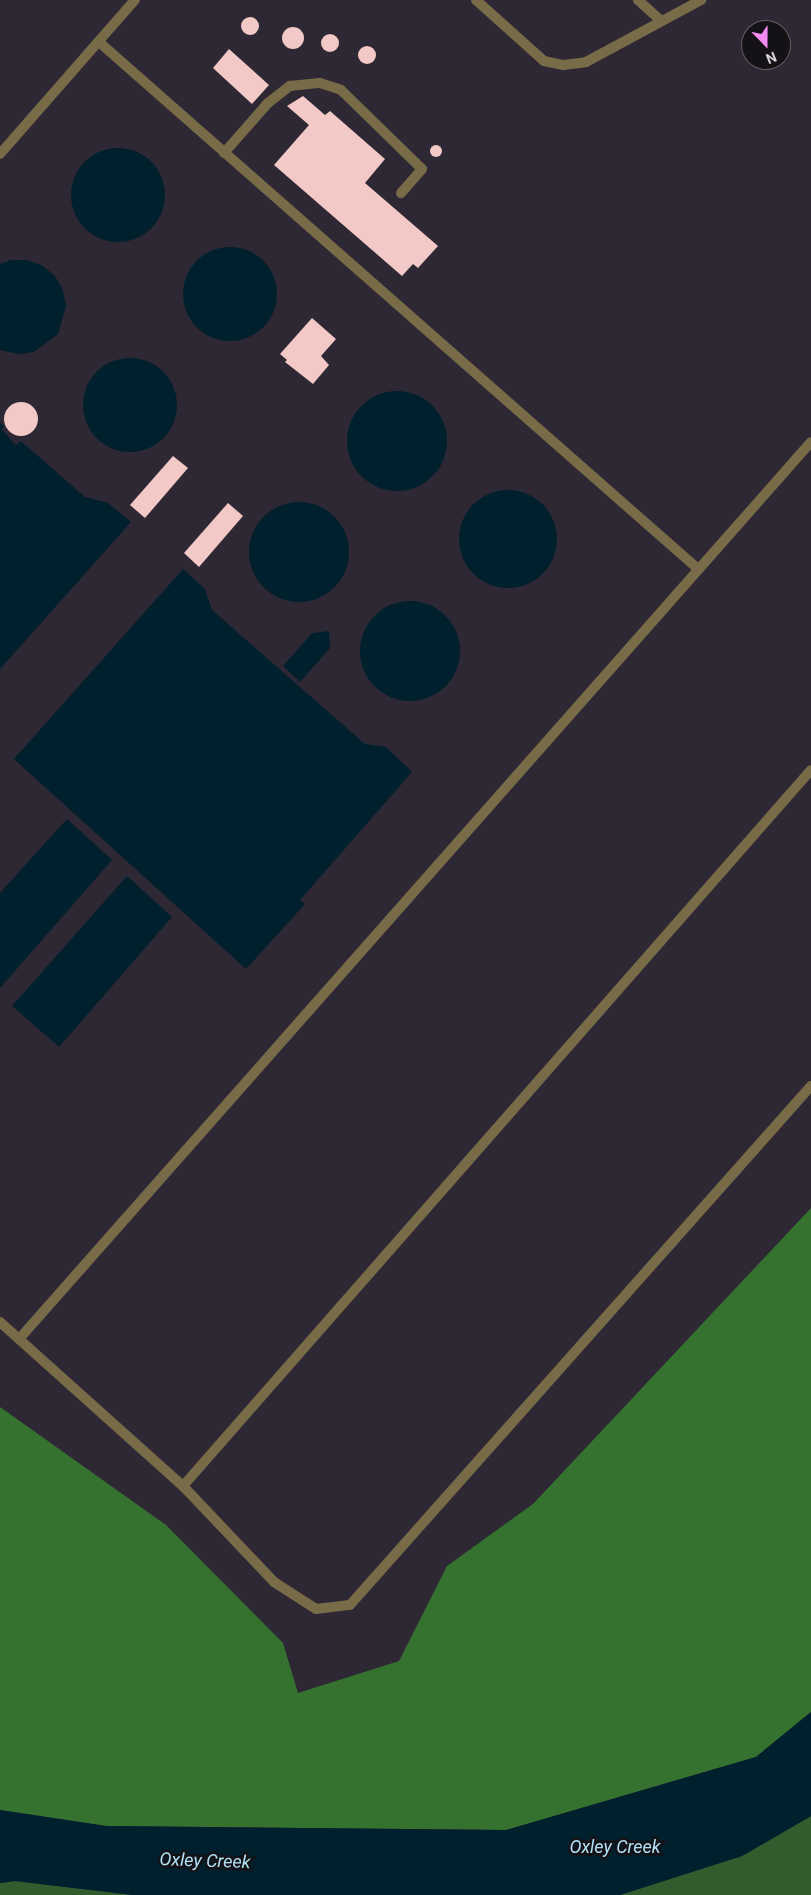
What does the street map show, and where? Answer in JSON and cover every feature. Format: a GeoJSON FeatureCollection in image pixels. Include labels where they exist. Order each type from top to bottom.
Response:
{"type":"FeatureCollection","features":[{"type":"Feature","properties":{"kind":"lane"},"geometry":{"type":"LineString","coordinates":[[0,154],[135,0]]}},
{"type":"Feature","properties":{"kind":"lane"},"geometry":{"type":"LineString","coordinates":[[476,0],[544,62],[563,65],[586,62],[701,0]]}},
{"type":"Feature","properties":{"kind":"lane"},"geometry":{"type":"LineString","coordinates":[[638,0],[661,21]]}},
{"type":"Feature","properties":{"kind":"lane"},"geometry":{"type":"LineString","coordinates":[[99,42],[698,568]]}},
{"type":"Feature","properties":{"kind":"lane"},"geometry":{"type":"LineString","coordinates":[[224,153],[268,103],[290,86],[320,83],[341,90],[422,169],[401,193]]}},
{"type":"Feature","properties":{"kind":"lane"},"geometry":{"type":"LineString","coordinates":[[20,1338],[811,442]]}},
{"type":"Feature","properties":{"kind":"lane"},"geometry":{"type":"LineString","coordinates":[[183,1486],[811,770]]}},
{"type":"Feature","properties":{"kind":"lane"},"geometry":{"type":"LineString","coordinates":[[0,1322],[183,1486],[274,1582],[316,1609],[350,1604],[811,1086]]}},
{"type":"Feature","properties":{"kind":"green space"},"geometry":{"type":"Polygon","coordinates":[[[811,1208],[811,1712],[756,1757],[506,1830],[106,1826],[0,1810],[0,1407],[166,1525],[283,1643],[298,1693],[399,1661],[447,1566],[533,1504],[811,1208]]]}},
{"type":"Feature","properties":{"kind":"green space"},"geometry":{"type":"Polygon","coordinates":[[[811,1816],[811,1895],[620,1895],[742,1856],[811,1816]]]}},
{"type":"Feature","properties":{"kind":"green space"},"geometry":{"type":"Polygon","coordinates":[[[15,1881],[133,1895],[0,1895],[0,1883],[15,1881]]]}},
{"type":"Feature","properties":{"kind":"water"},"geometry":{"type":"Polygon","coordinates":[[[118,148],[136,151],[151,162],[162,177],[165,195],[162,213],[151,228],[136,239],[118,242],[100,239],[85,228],[74,213],[71,195],[74,177],[85,162],[100,151],[118,148]]]}},
{"type":"Feature","properties":{"kind":"water"},"geometry":{"type":"Polygon","coordinates":[[[230,247],[248,250],[263,261],[274,276],[277,294],[274,312],[263,327],[248,338],[230,341],[212,338],[197,327],[186,312],[183,294],[186,276],[197,261],[212,250],[230,247]]]}},
{"type":"Feature","properties":{"kind":"water"},"geometry":{"type":"Polygon","coordinates":[[[11,260],[27,260],[43,266],[55,276],[63,290],[66,306],[58,334],[34,352],[19,354],[0,350],[0,264],[11,260]]]}},
{"type":"Feature","properties":{"kind":"water"},"geometry":{"type":"Polygon","coordinates":[[[130,358],[148,361],[163,372],[174,387],[177,405],[174,423],[163,438],[148,449],[130,452],[112,449],[97,438],[86,423],[83,405],[86,387],[97,372],[112,361],[130,358]]]}},
{"type":"Feature","properties":{"kind":"water"},"geometry":{"type":"Polygon","coordinates":[[[397,391],[416,395],[432,406],[443,422],[447,441],[443,460],[432,476],[416,487],[397,491],[378,487],[362,476],[351,460],[347,441],[351,422],[362,406],[378,395],[397,391]]]}},
{"type":"Feature","properties":{"kind":"water"},"geometry":{"type":"Polygon","coordinates":[[[0,423],[4,426],[2,430],[16,445],[21,441],[85,497],[108,503],[131,522],[0,669],[0,423]]]}},
{"type":"Feature","properties":{"kind":"water"},"geometry":{"type":"Polygon","coordinates":[[[508,490],[527,493],[543,504],[554,520],[557,539],[554,558],[543,574],[527,585],[508,588],[489,585],[473,574],[462,558],[459,539],[462,520],[473,504],[489,493],[508,490]]]}},
{"type":"Feature","properties":{"kind":"water"},"geometry":{"type":"Polygon","coordinates":[[[299,502],[309,503],[327,510],[341,524],[348,542],[348,562],[341,580],[327,594],[309,601],[299,602],[289,601],[271,594],[257,580],[250,562],[249,552],[250,542],[257,524],[271,510],[289,503],[299,502]]]}},
{"type":"Feature","properties":{"kind":"water"},"geometry":{"type":"Polygon","coordinates":[[[183,569],[205,589],[212,610],[365,744],[386,747],[412,772],[300,900],[305,904],[246,969],[14,759],[183,569]]]}},
{"type":"Feature","properties":{"kind":"water"},"geometry":{"type":"Polygon","coordinates":[[[410,601],[420,602],[438,609],[452,623],[459,641],[459,661],[452,679],[438,693],[420,700],[410,701],[400,700],[382,693],[368,679],[361,661],[360,651],[361,641],[368,623],[382,609],[400,602],[410,601]]]}},
{"type":"Feature","properties":{"kind":"water"},"geometry":{"type":"Polygon","coordinates":[[[329,631],[330,648],[300,682],[283,666],[312,633],[329,631]]]}},
{"type":"Feature","properties":{"kind":"water"},"geometry":{"type":"Polygon","coordinates":[[[67,819],[112,860],[0,988],[0,893],[67,819]]]}},
{"type":"Feature","properties":{"kind":"water"},"geometry":{"type":"Polygon","coordinates":[[[127,876],[172,917],[59,1047],[12,1006],[127,876]]]}},
{"type":"Feature","properties":{"kind":"water","name":"Oxley Creek"},"geometry":{"type":"Polygon","coordinates":[[[811,1712],[811,1816],[742,1856],[620,1895],[133,1895],[15,1881],[0,1883],[0,1810],[106,1826],[506,1830],[756,1757],[811,1712]]]}},
{"type":"Feature","properties":{"kind":"building"},"geometry":{"type":"Polygon","coordinates":[[[250,17],[256,20],[259,26],[256,32],[250,35],[244,32],[241,26],[244,20],[250,17]]]}},
{"type":"Feature","properties":{"kind":"building"},"geometry":{"type":"Polygon","coordinates":[[[293,27],[301,30],[304,38],[301,46],[293,49],[285,46],[282,38],[285,30],[293,27]]]}},
{"type":"Feature","properties":{"kind":"building"},"geometry":{"type":"Polygon","coordinates":[[[330,34],[336,37],[339,43],[336,49],[330,52],[324,49],[321,43],[324,37],[330,34]]]}},
{"type":"Feature","properties":{"kind":"building"},"geometry":{"type":"Polygon","coordinates":[[[367,46],[373,49],[376,55],[373,61],[367,64],[361,61],[358,55],[361,49],[367,46]]]}},
{"type":"Feature","properties":{"kind":"building"},"geometry":{"type":"Polygon","coordinates":[[[229,49],[269,85],[252,104],[213,68],[229,49]]]}},
{"type":"Feature","properties":{"kind":"building"},"geometry":{"type":"Polygon","coordinates":[[[303,96],[325,115],[330,111],[385,159],[365,183],[438,246],[418,268],[413,264],[402,276],[274,165],[309,125],[287,106],[303,96]]]}},
{"type":"Feature","properties":{"kind":"building"},"geometry":{"type":"Polygon","coordinates":[[[434,145],[438,145],[442,151],[438,157],[434,157],[430,153],[430,149],[434,145]]]}},
{"type":"Feature","properties":{"kind":"building"},"geometry":{"type":"Polygon","coordinates":[[[312,318],[336,339],[321,356],[329,365],[313,384],[285,362],[287,360],[280,354],[312,318]]]}},
{"type":"Feature","properties":{"kind":"building"},"geometry":{"type":"Polygon","coordinates":[[[21,402],[33,407],[38,419],[33,431],[21,436],[9,431],[4,419],[9,407],[21,402]]]}},
{"type":"Feature","properties":{"kind":"building"},"geometry":{"type":"Polygon","coordinates":[[[173,456],[188,468],[145,518],[130,505],[173,456]]]}},
{"type":"Feature","properties":{"kind":"building"},"geometry":{"type":"Polygon","coordinates":[[[228,503],[243,516],[199,567],[184,553],[228,503]]]}}]}
